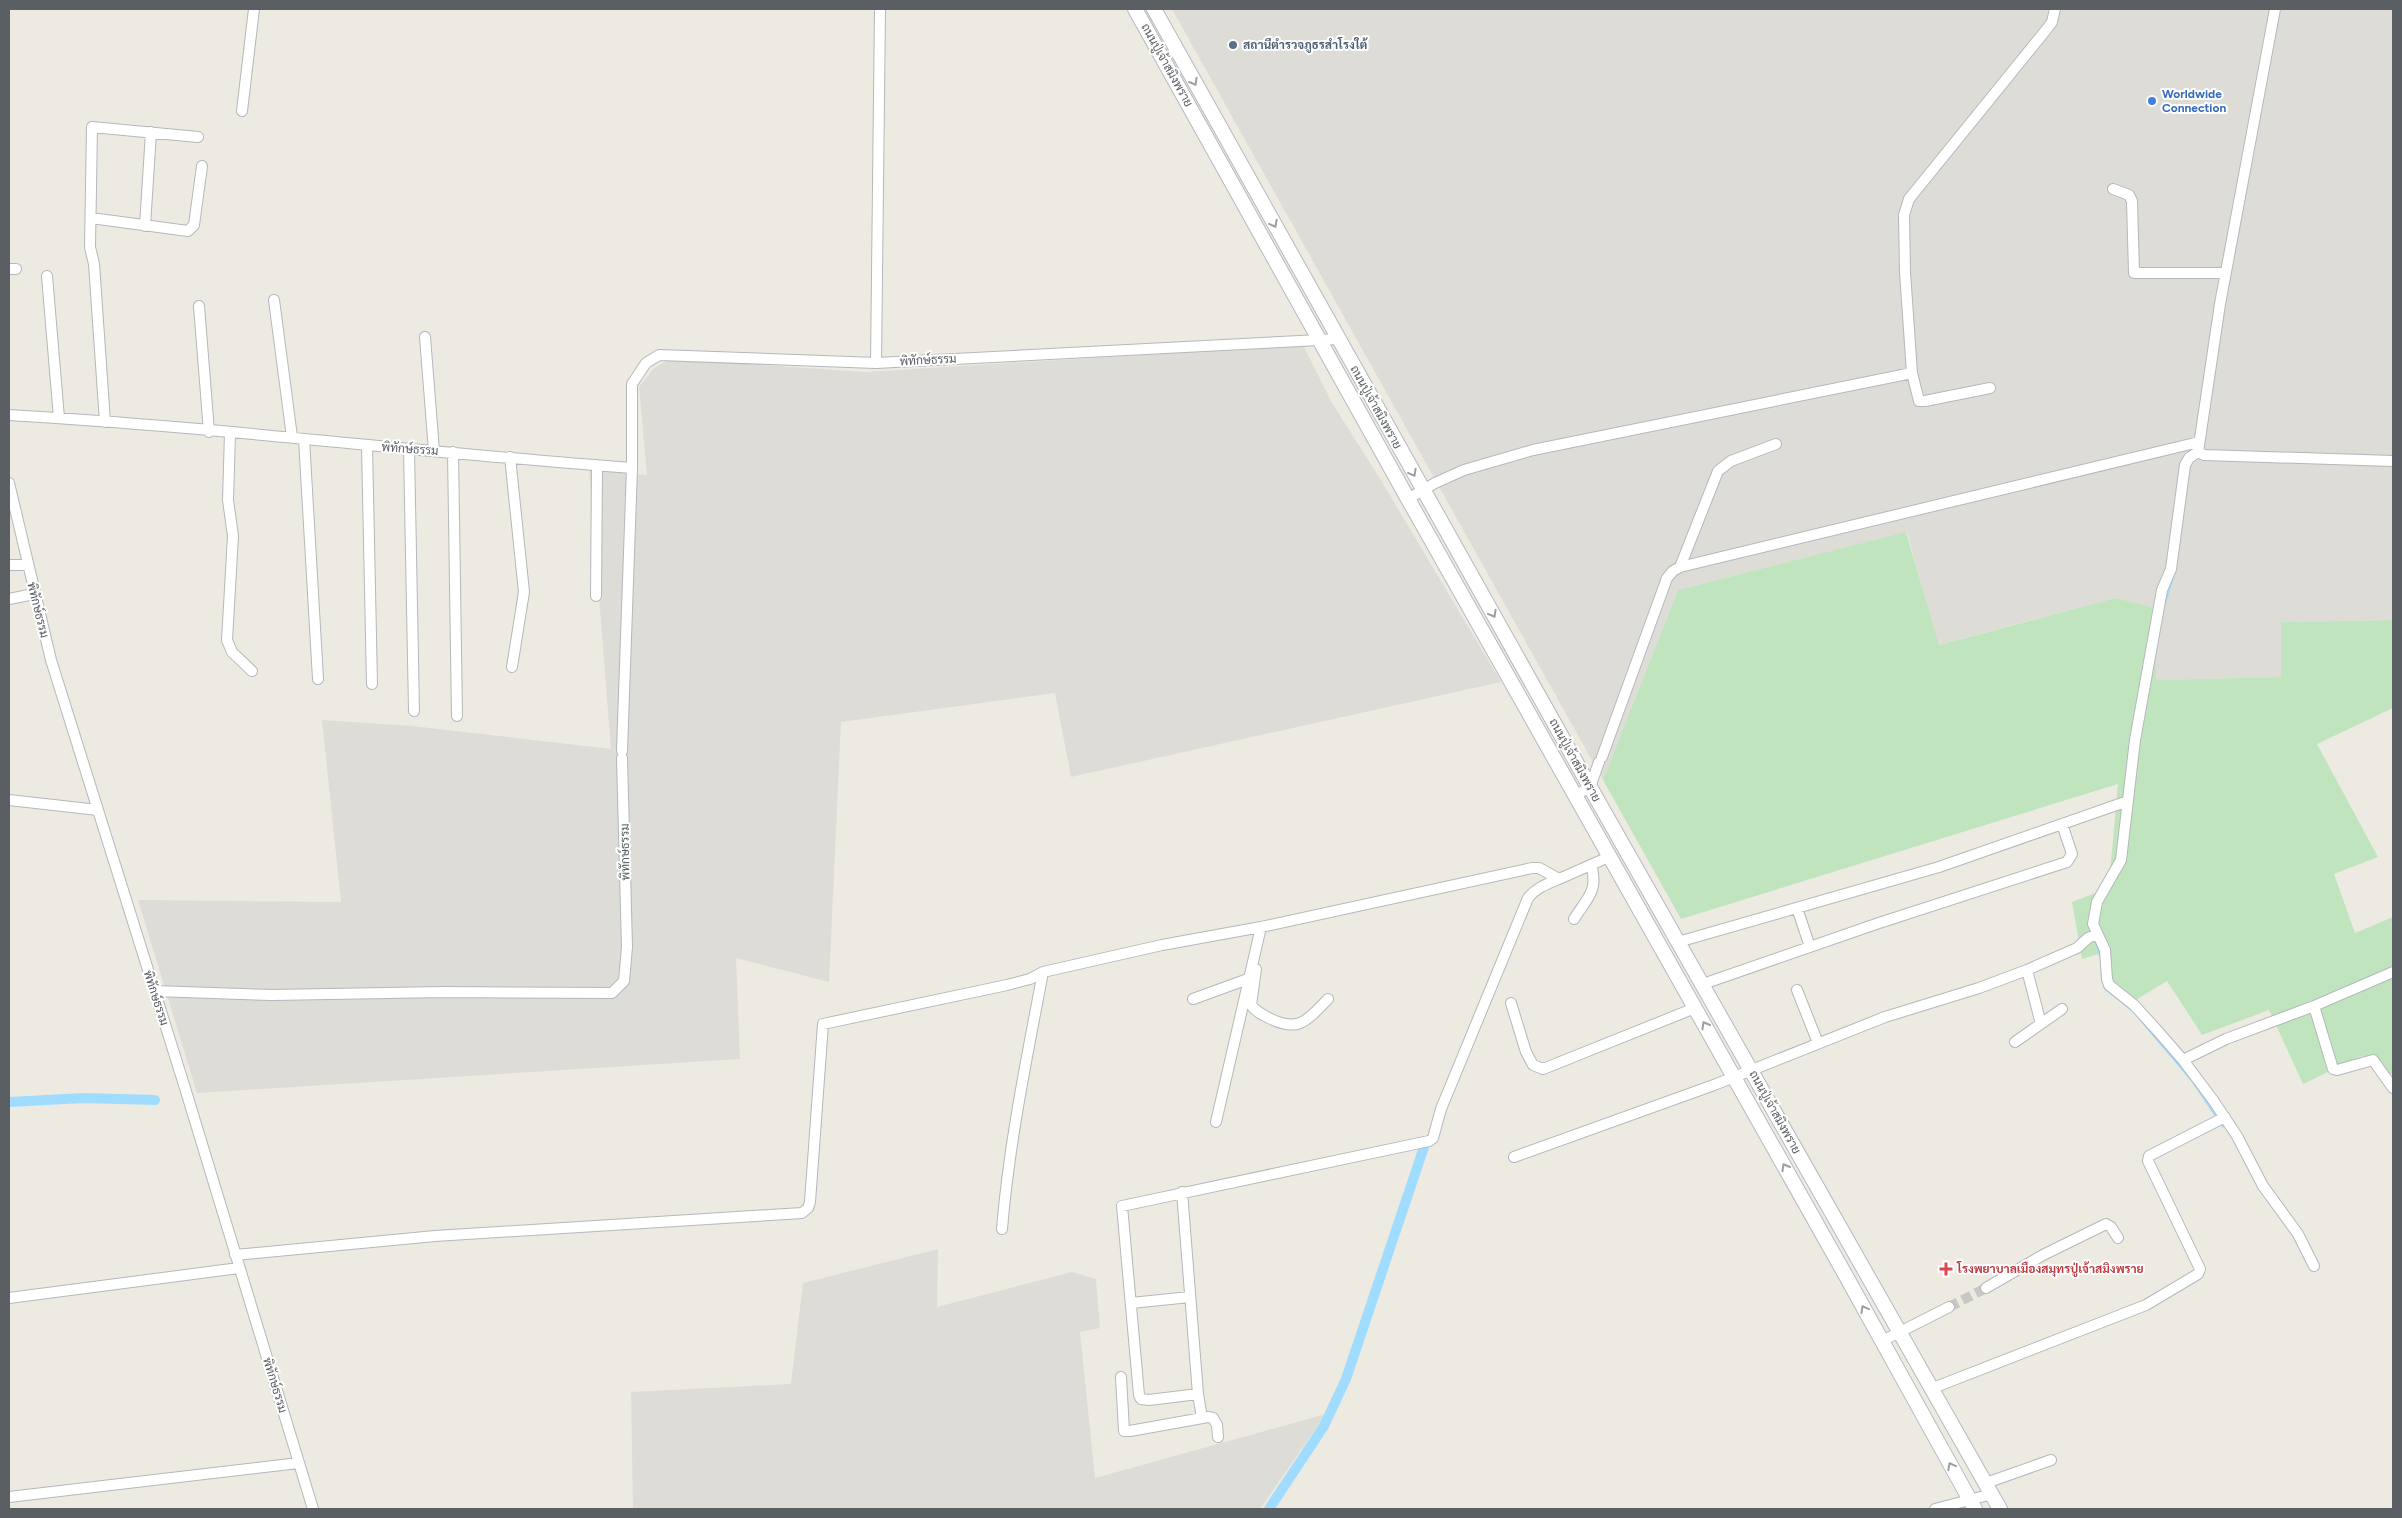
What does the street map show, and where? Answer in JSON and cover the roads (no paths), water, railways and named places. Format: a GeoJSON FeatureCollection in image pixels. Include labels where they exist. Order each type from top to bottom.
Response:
{"type":"FeatureCollection","features":[{"type":"Feature","properties":{"kind":"main road","name":"ถนนปู่เจ้าสมิงพราย"},"geometry":{"type":"LineString","coordinates":[[1136,9],[1408,499],[1735,1077],[1972,1505]]}},
{"type":"Feature","properties":{"kind":"main road","name":"ถนนปู่เจ้าสมิงพราย"},"geometry":{"type":"LineString","coordinates":[[1154,9],[1423,491],[2000,1509]]}},
{"type":"Feature","properties":{"kind":"main road"},"geometry":{"type":"LineString","coordinates":[[1171,72],[1184,64]]}},
{"type":"Feature","properties":{"kind":"street"},"geometry":{"type":"LineString","coordinates":[[242,111],[254,9]]}},
{"type":"Feature","properties":{"kind":"street"},"geometry":{"type":"LineString","coordinates":[[876,363],[880,9]]}},
{"type":"Feature","properties":{"kind":"street"},"geometry":{"type":"LineString","coordinates":[[1990,388],[1919,401],[1912,374],[1904,272],[1904,215],[1909,198],[2046,30],[2052,22],[2055,9]]}},
{"type":"Feature","properties":{"kind":"street"},"geometry":{"type":"LineString","coordinates":[[2275,9],[2226,273],[2198,447],[2185,466],[2170,569],[2162,590],[2123,803],[2121,860],[2094,908],[2093,924],[2094,936],[2105,950],[2109,984],[2134,1005],[2183,1060],[2263,1186],[2298,1234],[2314,1266]]}},
{"type":"Feature","properties":{"kind":"street"},"geometry":{"type":"LineString","coordinates":[[104,422],[94,264],[90,247],[92,127],[198,137]]}},
{"type":"Feature","properties":{"kind":"street"},"geometry":{"type":"LineString","coordinates":[[144,226],[152,132]]}},
{"type":"Feature","properties":{"kind":"street"},"geometry":{"type":"LineString","coordinates":[[91,218],[183,231],[192,229],[202,166]]}},
{"type":"Feature","properties":{"kind":"street"},"geometry":{"type":"LineString","coordinates":[[2113,189],[2129,195],[2132,200],[2134,273],[2226,273]]}},
{"type":"Feature","properties":{"kind":"street"},"geometry":{"type":"LineString","coordinates":[[47,276],[59,418]]}},
{"type":"Feature","properties":{"kind":"street"},"geometry":{"type":"LineString","coordinates":[[274,300],[292,437]]}},
{"type":"Feature","properties":{"kind":"street"},"geometry":{"type":"LineString","coordinates":[[199,306],[209,432]]}},
{"type":"Feature","properties":{"kind":"street"},"geometry":{"type":"LineString","coordinates":[[424,337],[434,451]]}},
{"type":"Feature","properties":{"kind":"street","name":"พิทักษ์ธรรม"},"geometry":{"type":"LineString","coordinates":[[154,991],[272,995],[444,992],[612,993],[624,981],[627,947],[622,754],[632,468],[632,384],[646,363],[659,356],[876,363],[1339,339]]}},
{"type":"Feature","properties":{"kind":"street"},"geometry":{"type":"LineString","coordinates":[[1408,499],[1464,470],[1533,450],[1912,374]]}},
{"type":"Feature","properties":{"kind":"street","name":"พิทักษ์ธรรม"},"geometry":{"type":"LineString","coordinates":[[9,415],[292,437],[368,446],[632,468]]}},
{"type":"Feature","properties":{"kind":"street"},"geometry":{"type":"LineString","coordinates":[[230,433],[228,500],[233,536],[227,640],[232,652],[252,671]]}},
{"type":"Feature","properties":{"kind":"street"},"geometry":{"type":"LineString","coordinates":[[304,439],[318,679]]}},
{"type":"Feature","properties":{"kind":"street"},"geometry":{"type":"LineString","coordinates":[[1680,567],[1718,471],[1731,461],[1776,444]]}},
{"type":"Feature","properties":{"kind":"street"},"geometry":{"type":"LineString","coordinates":[[368,446],[372,684]]}},
{"type":"Feature","properties":{"kind":"street"},"geometry":{"type":"LineString","coordinates":[[2198,447],[2204,455],[2393,461]]}},
{"type":"Feature","properties":{"kind":"street"},"geometry":{"type":"LineString","coordinates":[[1576,795],[1590,787],[1667,578],[1673,570],[2198,447]]}},
{"type":"Feature","properties":{"kind":"street"},"geometry":{"type":"LineString","coordinates":[[410,449],[414,711]]}},
{"type":"Feature","properties":{"kind":"street"},"geometry":{"type":"LineString","coordinates":[[453,452],[457,716]]}},
{"type":"Feature","properties":{"kind":"street"},"geometry":{"type":"LineString","coordinates":[[510,457],[524,592],[512,667]]}},
{"type":"Feature","properties":{"kind":"street"},"geometry":{"type":"LineString","coordinates":[[596,465],[596,596]]}},
{"type":"Feature","properties":{"kind":"street","name":"พิทักษ์ธรรม"},"geometry":{"type":"LineString","coordinates":[[9,483],[27,565],[56,680],[98,810],[313,1509]]}},
{"type":"Feature","properties":{"kind":"street"},"geometry":{"type":"LineString","coordinates":[[9,565],[27,565]]}},
{"type":"Feature","properties":{"kind":"street"},"geometry":{"type":"LineString","coordinates":[[9,599],[34,594]]}},
{"type":"Feature","properties":{"kind":"street"},"geometry":{"type":"LineString","coordinates":[[9,800],[98,810]]}},
{"type":"Feature","properties":{"kind":"street"},"geometry":{"type":"LineString","coordinates":[[1678,942],[1938,867],[2123,803]]}},
{"type":"Feature","properties":{"kind":"street"},"geometry":{"type":"LineString","coordinates":[[1703,984],[2068,862],[2072,854],[2062,824]]}},
{"type":"Feature","properties":{"kind":"street"},"geometry":{"type":"LineString","coordinates":[[1198,1394],[1149,1400],[1141,1399],[1139,1395],[1122,1206],[1429,1141],[1433,1138],[1441,1109],[1528,898],[1534,890],[1543,885],[1610,856]]}},
{"type":"Feature","properties":{"kind":"street"},"geometry":{"type":"LineString","coordinates":[[1574,919],[1594,888],[1595,881],[1591,865]]}},
{"type":"Feature","properties":{"kind":"street"},"geometry":{"type":"LineString","coordinates":[[235,1255],[445,1236],[802,1213],[808,1208],[810,1202],[824,1024],[1030,980],[1043,972],[1162,945],[1261,927],[1532,868],[1539,868],[1559,879]]}},
{"type":"Feature","properties":{"kind":"street"},"geometry":{"type":"LineString","coordinates":[[1797,908],[1810,947]]}},
{"type":"Feature","properties":{"kind":"street"},"geometry":{"type":"LineString","coordinates":[[1216,1122],[1261,927]]}},
{"type":"Feature","properties":{"kind":"street"},"geometry":{"type":"LineString","coordinates":[[1514,1157],[1735,1077],[1886,1017],[1972,991],[2077,948],[2094,936]]}},
{"type":"Feature","properties":{"kind":"street"},"geometry":{"type":"LineString","coordinates":[[1253,958],[1256,969],[1251,1005],[1260,1013],[1288,1025],[1299,1025],[1328,1000]]}},
{"type":"Feature","properties":{"kind":"street"},"geometry":{"type":"LineString","coordinates":[[2027,970],[2041,1024]]}},
{"type":"Feature","properties":{"kind":"street"},"geometry":{"type":"LineString","coordinates":[[1002,1229],[1005,1194],[1020,1093],[1043,972]]}},
{"type":"Feature","properties":{"kind":"street"},"geometry":{"type":"LineString","coordinates":[[2183,1060],[2226,1039],[2314,1006],[2393,972]]}},
{"type":"Feature","properties":{"kind":"street"},"geometry":{"type":"LineString","coordinates":[[1193,999],[1248,979]]}},
{"type":"Feature","properties":{"kind":"street"},"geometry":{"type":"LineString","coordinates":[[1797,990],[1818,1043]]}},
{"type":"Feature","properties":{"kind":"street"},"geometry":{"type":"LineString","coordinates":[[1511,1003],[1526,1052],[1533,1065],[1543,1069],[1695,1008]]}},
{"type":"Feature","properties":{"kind":"street"},"geometry":{"type":"LineString","coordinates":[[2314,1006],[2333,1069],[2337,1070],[2373,1060],[2393,1088]]}},
{"type":"Feature","properties":{"kind":"street"},"geometry":{"type":"LineString","coordinates":[[2015,1042],[2062,1010]]}},
{"type":"Feature","properties":{"kind":"street"},"geometry":{"type":"LineString","coordinates":[[1933,1388],[2146,1305],[2198,1274],[2200,1269],[2148,1162],[2152,1154],[2222,1119]]}},
{"type":"Feature","properties":{"kind":"street"},"geometry":{"type":"LineString","coordinates":[[1182,1192],[1198,1394],[1202,1418]]}},
{"type":"Feature","properties":{"kind":"street"},"geometry":{"type":"LineString","coordinates":[[1986,1288],[2042,1255],[2106,1224],[2111,1227],[2118,1238]]}},
{"type":"Feature","properties":{"kind":"street"},"geometry":{"type":"LineString","coordinates":[[9,1298],[239,1268]]}},
{"type":"Feature","properties":{"kind":"street"},"geometry":{"type":"LineString","coordinates":[[1130,1303],[1190,1297]]}},
{"type":"Feature","properties":{"kind":"street"},"geometry":{"type":"LineString","coordinates":[[1882,1341],[1949,1307]]}},
{"type":"Feature","properties":{"kind":"street"},"geometry":{"type":"LineString","coordinates":[[1121,1377],[1122,1427],[1126,1432],[1202,1418],[1213,1418],[1217,1425],[1218,1437]]}},
{"type":"Feature","properties":{"kind":"street"},"geometry":{"type":"LineString","coordinates":[[1935,1509],[1972,1505],[1989,1488],[2051,1460]]}},
{"type":"Feature","properties":{"kind":"street"},"geometry":{"type":"LineString","coordinates":[[9,1497],[299,1463]]}},
{"type":"Feature","properties":{"kind":"waterway"},"geometry":{"type":"LineString","coordinates":[[2164,605],[2174,573]]}},
{"type":"Feature","properties":{"kind":"waterway"},"geometry":{"type":"LineString","coordinates":[[2094,936],[2102,959]]}},
{"type":"Feature","properties":{"kind":"waterway"},"geometry":{"type":"LineString","coordinates":[[2105,984],[2105,988],[2134,1011]]}},
{"type":"Feature","properties":{"kind":"waterway"},"geometry":{"type":"LineString","coordinates":[[2142,1021],[2192,1080],[2223,1126]]}},
{"type":"Feature","properties":{"kind":"waterway"},"geometry":{"type":"LineString","coordinates":[[9,1102],[84,1098],[155,1100]]}},
{"type":"Feature","properties":{"kind":"waterway"},"geometry":{"type":"LineString","coordinates":[[1269,1509],[1324,1426],[1346,1379],[1426,1141]]}},
{"type":"Feature","properties":{"kind":"tunnel"},"geometry":{"type":"LineString","coordinates":[[1949,1307],[1986,1288]]}},
{"type":"Feature","properties":{"kind":"place","name":"สถานีตำรวจภูธรสำโรงใต้"},"geometry":{"type":"Point","coordinates":[1233,45]}},
{"type":"Feature","properties":{"kind":"place","name":"Worldwide Connection"},"geometry":{"type":"Point","coordinates":[2152,101]}},
{"type":"Feature","properties":{"kind":"place","name":"โรงพยาบาลเมืองสมุทรปู่เจ้าสมิงพราย"},"geometry":{"type":"Point","coordinates":[1946,1269]}}]}
